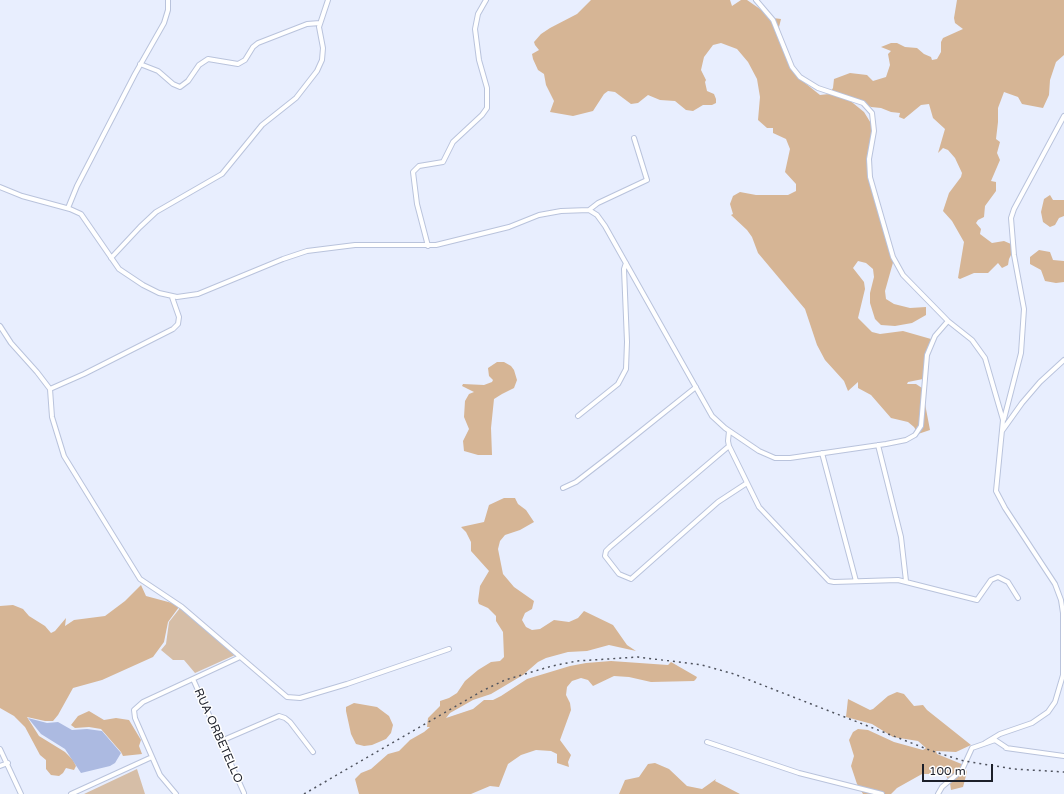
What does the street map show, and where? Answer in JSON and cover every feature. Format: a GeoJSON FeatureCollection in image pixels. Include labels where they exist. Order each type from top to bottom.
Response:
{"type":"FeatureCollection","features":[{"type":"Feature","properties":{"kind":"street"},"geometry":{"type":"LineString","coordinates":[[68,208],[82,176],[140,64],[164,23],[168,10],[168,0]]}},
{"type":"Feature","properties":{"kind":"street"},"geometry":{"type":"LineString","coordinates":[[111,258],[156,212],[222,174],[262,126],[296,98],[317,71],[322,60],[323,48],[320,23],[328,0]]}},
{"type":"Feature","properties":{"kind":"street"},"geometry":{"type":"LineString","coordinates":[[428,246],[417,204],[412,172],[419,166],[443,162],[453,142],[469,125],[482,115],[487,108],[486,88],[474,30],[478,14],[486,0]]}},
{"type":"Feature","properties":{"kind":"street"},"geometry":{"type":"LineString","coordinates":[[756,0],[773,20],[792,67],[800,77],[818,88],[862,103],[872,113],[874,131],[869,153],[870,177],[893,257],[903,275],[948,320],[972,340],[985,358],[1003,420]]}},
{"type":"Feature","properties":{"kind":"street"},"geometry":{"type":"LineString","coordinates":[[140,64],[158,71],[173,84],[180,87],[188,81],[199,65],[208,59],[238,64],[245,60],[253,46],[258,43],[307,24],[320,23]]}},
{"type":"Feature","properties":{"kind":"street"},"geometry":{"type":"LineString","coordinates":[[938,794],[942,788],[962,770],[972,748],[1002,734],[1032,723],[1048,712],[1055,702],[1060,690],[1064,653],[1063,613],[1055,584],[1005,508],[996,491],[1003,420],[1021,352],[1024,309],[1012,242],[1011,218],[1014,209],[1064,116]]}},
{"type":"Feature","properties":{"kind":"street"},"geometry":{"type":"LineString","coordinates":[[589,210],[598,203],[647,180],[634,138]]}},
{"type":"Feature","properties":{"kind":"street"},"geometry":{"type":"LineString","coordinates":[[0,187],[22,196],[68,208],[81,214],[86,219],[119,268],[133,279],[159,293],[172,297],[198,294],[283,258],[307,251],[354,245],[428,246],[490,232],[539,215],[561,211],[589,210],[597,215],[626,263],[712,416],[729,431],[759,452],[775,458],[790,458],[878,445],[906,440],[915,435],[921,428],[927,355],[935,336],[948,320]]}},
{"type":"Feature","properties":{"kind":"street"},"geometry":{"type":"LineString","coordinates":[[578,416],[618,384],[626,369],[627,342],[624,269],[626,263]]}},
{"type":"Feature","properties":{"kind":"street"},"geometry":{"type":"LineString","coordinates":[[50,389],[84,374],[173,329],[178,324],[179,317],[172,297]]}},
{"type":"Feature","properties":{"kind":"street"},"geometry":{"type":"LineString","coordinates":[[0,326],[11,343],[38,372],[50,389],[52,417],[64,456],[140,579],[182,607],[287,697],[300,698],[449,649]]}},
{"type":"Feature","properties":{"kind":"street"},"geometry":{"type":"LineString","coordinates":[[1002,432],[1036,387],[1064,360]]}},
{"type":"Feature","properties":{"kind":"street"},"geometry":{"type":"LineString","coordinates":[[563,488],[576,482],[696,387]]}},
{"type":"Feature","properties":{"kind":"street"},"geometry":{"type":"LineString","coordinates":[[729,431],[729,446],[762,511],[829,581],[906,581],[977,600],[991,580],[998,577],[1008,582],[1018,598]]}},
{"type":"Feature","properties":{"kind":"street"},"geometry":{"type":"LineString","coordinates":[[878,445],[901,537],[906,581]]}},
{"type":"Feature","properties":{"kind":"street"},"geometry":{"type":"LineString","coordinates":[[729,446],[610,547],[606,551],[605,556],[619,574],[630,579],[718,502],[747,483]]}},
{"type":"Feature","properties":{"kind":"street"},"geometry":{"type":"LineString","coordinates":[[822,453],[856,581]]}},
{"type":"Feature","properties":{"kind":"street"},"geometry":{"type":"LineString","coordinates":[[176,794],[164,782],[135,718],[134,710],[143,702],[238,658]]}},
{"type":"Feature","properties":{"kind":"street","name":"RUA ORBETELLO"},"geometry":{"type":"LineString","coordinates":[[193,679],[244,793]]}},
{"type":"Feature","properties":{"kind":"street"},"geometry":{"type":"LineString","coordinates":[[221,741],[275,717],[282,717],[290,722],[313,752]]}},
{"type":"Feature","properties":{"kind":"street"},"geometry":{"type":"LineString","coordinates":[[996,742],[1002,734]]}},
{"type":"Feature","properties":{"kind":"street"},"geometry":{"type":"LineString","coordinates":[[1002,734],[1003,745]]}},
{"type":"Feature","properties":{"kind":"street"},"geometry":{"type":"LineString","coordinates":[[707,742],[799,773],[882,794]]}},
{"type":"Feature","properties":{"kind":"street"},"geometry":{"type":"LineString","coordinates":[[996,742],[1008,748],[1064,756]]}},
{"type":"Feature","properties":{"kind":"street"},"geometry":{"type":"LineString","coordinates":[[984,743],[996,742],[1008,748]]}},
{"type":"Feature","properties":{"kind":"street"},"geometry":{"type":"LineString","coordinates":[[0,749],[8,763],[21,794]]}},
{"type":"Feature","properties":{"kind":"street"},"geometry":{"type":"LineString","coordinates":[[71,794],[152,757]]}},
{"type":"Feature","properties":{"kind":"street"},"geometry":{"type":"LineString","coordinates":[[0,766],[8,763]]}},
{"type":"Feature","properties":{"kind":"shaded area"},"geometry":{"type":"Polygon","coordinates":[[[591,0],[730,0],[732,6],[741,0],[747,0],[773,18],[781,19],[779,27],[783,46],[800,79],[820,95],[829,94],[833,88],[834,79],[850,73],[867,75],[873,81],[886,77],[890,65],[888,54],[891,51],[881,47],[891,43],[897,43],[905,47],[917,48],[924,54],[931,57],[932,60],[937,59],[941,52],[941,42],[943,38],[963,29],[955,23],[954,18],[957,0],[1064,0],[1064,55],[1056,62],[1050,80],[1049,95],[1043,108],[1022,104],[1018,97],[1004,92],[998,108],[996,139],[1000,142],[997,153],[1000,160],[991,181],[996,182],[996,191],[985,206],[984,217],[976,223],[981,229],[980,234],[992,243],[1004,241],[1011,244],[1013,251],[1008,265],[1002,268],[998,263],[988,273],[974,273],[960,279],[958,278],[964,242],[952,221],[943,211],[949,193],[961,177],[962,173],[955,158],[948,150],[943,148],[938,153],[945,129],[933,118],[929,104],[921,105],[904,119],[899,117],[900,113],[871,107],[858,101],[848,99],[864,112],[872,125],[873,134],[867,157],[868,175],[894,259],[885,291],[886,299],[894,304],[910,308],[926,307],[926,315],[912,323],[895,326],[881,325],[875,319],[870,303],[870,293],[874,277],[873,269],[866,263],[858,261],[853,268],[864,282],[865,289],[858,318],[872,332],[880,334],[903,331],[931,339],[930,351],[926,352],[925,354],[923,379],[908,382],[907,384],[916,384],[922,388],[930,430],[918,434],[914,427],[908,422],[891,418],[871,395],[858,388],[858,382],[848,391],[844,381],[825,360],[817,345],[805,309],[758,253],[752,237],[747,230],[731,215],[733,214],[730,204],[733,196],[740,192],[756,195],[788,195],[796,191],[796,184],[785,172],[790,149],[786,139],[773,133],[773,128],[767,128],[758,120],[760,97],[757,79],[748,62],[737,49],[721,43],[713,45],[704,57],[701,70],[706,80],[707,91],[714,94],[716,99],[716,103],[712,105],[703,105],[693,111],[686,110],[675,101],[660,100],[648,95],[638,103],[631,104],[615,92],[608,91],[604,94],[593,111],[573,116],[550,112],[554,101],[546,85],[544,74],[538,70],[533,59],[532,54],[539,50],[534,42],[541,34],[550,28],[577,14],[591,0]]]}},
{"type":"Feature","properties":{"kind":"shaded area"},"geometry":{"type":"Polygon","coordinates":[[[1050,195],[1053,200],[1064,200],[1064,216],[1059,218],[1055,225],[1050,227],[1043,222],[1041,212],[1044,199],[1050,195]]]}},
{"type":"Feature","properties":{"kind":"shaded area"},"geometry":{"type":"Polygon","coordinates":[[[1039,250],[1050,252],[1053,260],[1064,261],[1064,282],[1056,283],[1045,281],[1041,270],[1030,264],[1030,257],[1039,250]]]}},
{"type":"Feature","properties":{"kind":"shaded area"},"geometry":{"type":"Polygon","coordinates":[[[497,362],[504,362],[511,366],[517,380],[514,388],[494,399],[491,428],[492,455],[478,455],[464,451],[463,441],[469,429],[464,417],[465,401],[469,394],[474,392],[462,386],[463,384],[484,385],[492,382],[493,380],[489,376],[488,368],[497,362]]]}},
{"type":"Feature","properties":{"kind":"shaded area"},"geometry":{"type":"Polygon","coordinates":[[[504,498],[515,498],[518,504],[526,510],[534,522],[520,530],[505,535],[500,541],[498,549],[503,574],[514,587],[534,601],[532,609],[525,613],[522,620],[526,627],[532,630],[540,629],[554,620],[569,622],[578,618],[584,611],[613,625],[627,645],[636,651],[609,645],[587,651],[568,652],[546,658],[538,662],[523,675],[491,694],[473,700],[450,713],[446,718],[473,709],[484,700],[493,700],[527,679],[570,666],[586,663],[611,661],[668,665],[671,662],[697,677],[694,681],[651,682],[629,677],[614,676],[593,686],[588,680],[581,678],[572,681],[567,687],[566,695],[570,703],[571,710],[560,740],[571,755],[568,762],[569,767],[557,763],[557,754],[551,751],[536,750],[521,755],[508,764],[499,787],[490,786],[471,794],[359,794],[355,779],[361,773],[371,769],[388,754],[399,751],[410,740],[424,732],[430,727],[427,727],[428,718],[440,706],[440,701],[457,693],[465,681],[478,670],[491,662],[500,661],[504,657],[503,632],[496,621],[496,616],[488,608],[479,604],[478,601],[480,586],[489,571],[471,551],[471,542],[466,532],[461,527],[484,522],[489,505],[504,498]]]}},
{"type":"Feature","properties":{"kind":"shaded area"},"geometry":{"type":"Polygon","coordinates":[[[141,585],[146,596],[172,603],[179,607],[168,622],[164,642],[153,657],[102,680],[73,688],[53,721],[45,721],[27,717],[39,736],[65,752],[73,760],[76,766],[74,770],[66,768],[59,776],[51,775],[46,769],[46,760],[40,755],[25,727],[14,716],[0,708],[0,606],[13,605],[23,609],[29,616],[45,626],[51,633],[55,631],[66,618],[65,626],[74,620],[105,616],[125,601],[141,585]]]}},
{"type":"Feature","properties":{"kind":"shaded area"},"geometry":{"type":"Polygon","coordinates":[[[180,608],[235,655],[195,673],[184,660],[173,660],[161,650],[166,644],[169,622],[180,608]]]}},
{"type":"Feature","properties":{"kind":"shaded area"},"geometry":{"type":"Polygon","coordinates":[[[897,692],[904,694],[914,706],[923,705],[927,710],[971,745],[956,752],[936,751],[937,754],[964,765],[967,772],[963,787],[951,790],[950,783],[945,774],[922,774],[897,788],[891,794],[863,794],[857,784],[851,766],[854,756],[849,740],[853,732],[858,729],[868,730],[894,742],[923,750],[926,748],[918,741],[893,737],[872,724],[846,717],[848,699],[870,710],[888,696],[897,692]]]}},
{"type":"Feature","properties":{"kind":"shaded area"},"geometry":{"type":"Polygon","coordinates":[[[354,703],[377,707],[389,716],[393,725],[391,733],[386,739],[372,745],[364,746],[356,744],[351,734],[346,711],[346,707],[354,703]]]}},
{"type":"Feature","properties":{"kind":"shaded area"},"geometry":{"type":"Polygon","coordinates":[[[89,711],[104,720],[116,718],[129,720],[141,740],[139,746],[142,754],[123,756],[101,729],[89,727],[75,728],[71,725],[78,716],[89,711]]]}},
{"type":"Feature","properties":{"kind":"shaded area"},"geometry":{"type":"Polygon","coordinates":[[[655,763],[669,769],[687,786],[702,789],[716,779],[715,781],[740,794],[619,794],[625,780],[639,777],[648,764],[655,763]]]}},
{"type":"Feature","properties":{"kind":"shaded area"},"geometry":{"type":"Polygon","coordinates":[[[137,769],[145,794],[84,794],[137,769]]]}},
{"type":"Feature","properties":{"kind":"water"},"geometry":{"type":"Polygon","coordinates":[[[28,718],[47,723],[58,722],[72,730],[87,729],[102,731],[121,753],[115,763],[110,766],[81,773],[65,749],[41,734],[28,718]]]}},
{"type":"Feature","properties":{"kind":"railway"},"geometry":{"type":"LineString","coordinates":[[304,794],[482,691],[505,680],[552,666],[577,661],[638,657],[702,665],[734,674],[932,751],[964,761],[1014,769],[1064,772]]}}]}
